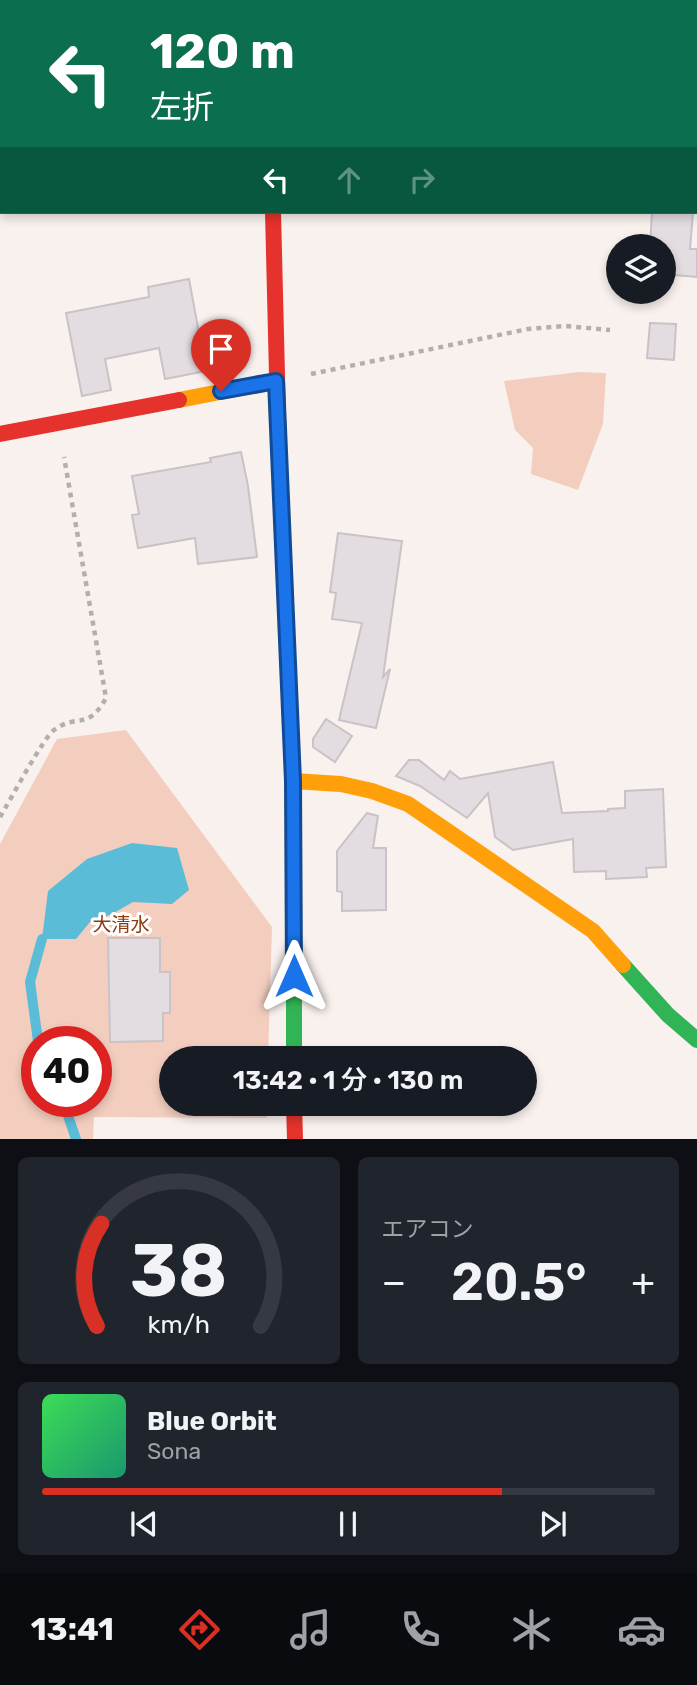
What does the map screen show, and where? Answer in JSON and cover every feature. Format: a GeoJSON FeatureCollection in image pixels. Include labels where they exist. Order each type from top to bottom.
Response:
{"type":"FeatureCollection","features":[{"type":"Feature","properties":{"kind":"street"},"geometry":{"type":"LineString","coordinates":[[273,214],[276,381],[293,781],[294,1046]]}},
{"type":"Feature","properties":{"kind":"street"},"geometry":{"type":"LineString","coordinates":[[0,434],[276,381]]}},
{"type":"Feature","properties":{"kind":"street"},"geometry":{"type":"LineString","coordinates":[[293,781],[341,784],[372,791],[408,804],[593,932],[668,1015],[697,1040]]}},
{"type":"Feature","properties":{"kind":"street"},"geometry":{"type":"LineString","coordinates":[[295,1116],[295,1139]]}},
{"type":"Feature","properties":{"kind":"path"},"geometry":{"type":"LineString","coordinates":[[276,381],[528,330],[565,326],[610,330]]}},
{"type":"Feature","properties":{"kind":"path"},"geometry":{"type":"LineString","coordinates":[[0,817],[52,731],[68,722],[88,720],[99,710],[106,698],[58,423]]}},
{"type":"Feature","properties":{"kind":"green space"},"geometry":{"type":"Polygon","coordinates":[[[579,372],[606,373],[603,424],[578,490],[531,474],[533,448],[515,430],[504,381],[579,372]]]}},
{"type":"Feature","properties":{"kind":"green space","name":"大清水"},"geometry":{"type":"Polygon","coordinates":[[[126,730],[272,927],[268,1046],[159,1046],[159,1116],[267,1118],[94,1117],[93,1139],[0,1139],[0,844],[57,739],[126,730]]]}},
{"type":"Feature","properties":{"kind":"water","name":"大清水"},"geometry":{"type":"Polygon","coordinates":[[[132,843],[177,848],[189,890],[172,904],[133,902],[90,922],[76,939],[42,939],[48,891],[87,859],[132,843]]]}},
{"type":"Feature","properties":{"kind":"building"},"geometry":{"type":"Polygon","coordinates":[[[652,214],[693,214],[690,249],[697,249],[697,277],[676,275],[676,234],[651,234],[652,214]]]}},
{"type":"Feature","properties":{"kind":"building"},"geometry":{"type":"Polygon","coordinates":[[[189,279],[206,371],[165,379],[159,348],[105,359],[111,390],[82,396],[66,313],[149,297],[148,287],[189,279]]]}},
{"type":"Feature","properties":{"kind":"building"},"geometry":{"type":"Polygon","coordinates":[[[650,323],[676,324],[674,360],[647,358],[650,323]]]}},
{"type":"Feature","properties":{"kind":"building"},"geometry":{"type":"Polygon","coordinates":[[[241,452],[257,557],[198,564],[195,538],[138,548],[132,515],[139,514],[132,476],[211,462],[210,458],[241,452]]]}},
{"type":"Feature","properties":{"kind":"building"},"geometry":{"type":"Polygon","coordinates":[[[338,533],[402,541],[383,677],[390,669],[376,728],[339,720],[362,623],[332,619],[336,593],[330,592],[338,533]]]}},
{"type":"Feature","properties":{"kind":"building"},"geometry":{"type":"Polygon","coordinates":[[[326,719],[352,736],[335,762],[313,747],[313,739],[326,719]]]}},
{"type":"Feature","properties":{"kind":"building"},"geometry":{"type":"Polygon","coordinates":[[[409,760],[419,760],[444,780],[450,771],[460,779],[553,762],[562,813],[625,808],[625,791],[663,789],[666,867],[646,868],[647,877],[606,879],[606,871],[574,872],[573,839],[513,850],[495,837],[488,793],[467,818],[420,786],[396,776],[409,760]]]}},
{"type":"Feature","properties":{"kind":"building"},"geometry":{"type":"Polygon","coordinates":[[[367,813],[378,816],[373,848],[386,848],[386,910],[342,911],[342,892],[337,891],[337,851],[367,813]]]}},
{"type":"Feature","properties":{"kind":"building"},"geometry":{"type":"Polygon","coordinates":[[[108,938],[160,938],[160,972],[170,972],[170,1013],[163,1013],[163,1041],[112,1042],[112,1026],[110,1026],[108,938]]]}},
{"type":"Feature","properties":{"kind":"waterway"},"geometry":{"type":"LineString","coordinates":[[36,1026],[30,982],[42,939]]}},
{"type":"Feature","properties":{"kind":"waterway"},"geometry":{"type":"LineString","coordinates":[[68,1117],[76,1139]]}},
{"type":"Feature","properties":{"kind":"traffic: fast"},"geometry":{"type":"LineString","coordinates":[[294,921],[294,1046]]}},
{"type":"Feature","properties":{"kind":"traffic: fast"},"geometry":{"type":"LineString","coordinates":[[623,965],[668,1015],[697,1040]]}},
{"type":"Feature","properties":{"kind":"traffic: slow"},"geometry":{"type":"LineString","coordinates":[[179,400],[276,381]]}},
{"type":"Feature","properties":{"kind":"traffic: slow"},"geometry":{"type":"LineString","coordinates":[[279,457],[293,781],[294,921]]}},
{"type":"Feature","properties":{"kind":"traffic: slow"},"geometry":{"type":"LineString","coordinates":[[293,781],[341,784],[372,791],[408,804],[593,931],[623,965]]}},
{"type":"Feature","properties":{"kind":"traffic: jam"},"geometry":{"type":"LineString","coordinates":[[273,214],[279,457]]}},
{"type":"Feature","properties":{"kind":"traffic: jam"},"geometry":{"type":"LineString","coordinates":[[0,434],[179,400]]}},
{"type":"Feature","properties":{"kind":"traffic: jam"},"geometry":{"type":"LineString","coordinates":[[294,1116],[295,1139]]}},
{"type":"Feature","properties":{"kind":"route"},"geometry":{"type":"LineString","coordinates":[[221,391],[276,381],[293,781],[294,976]]}}]}
